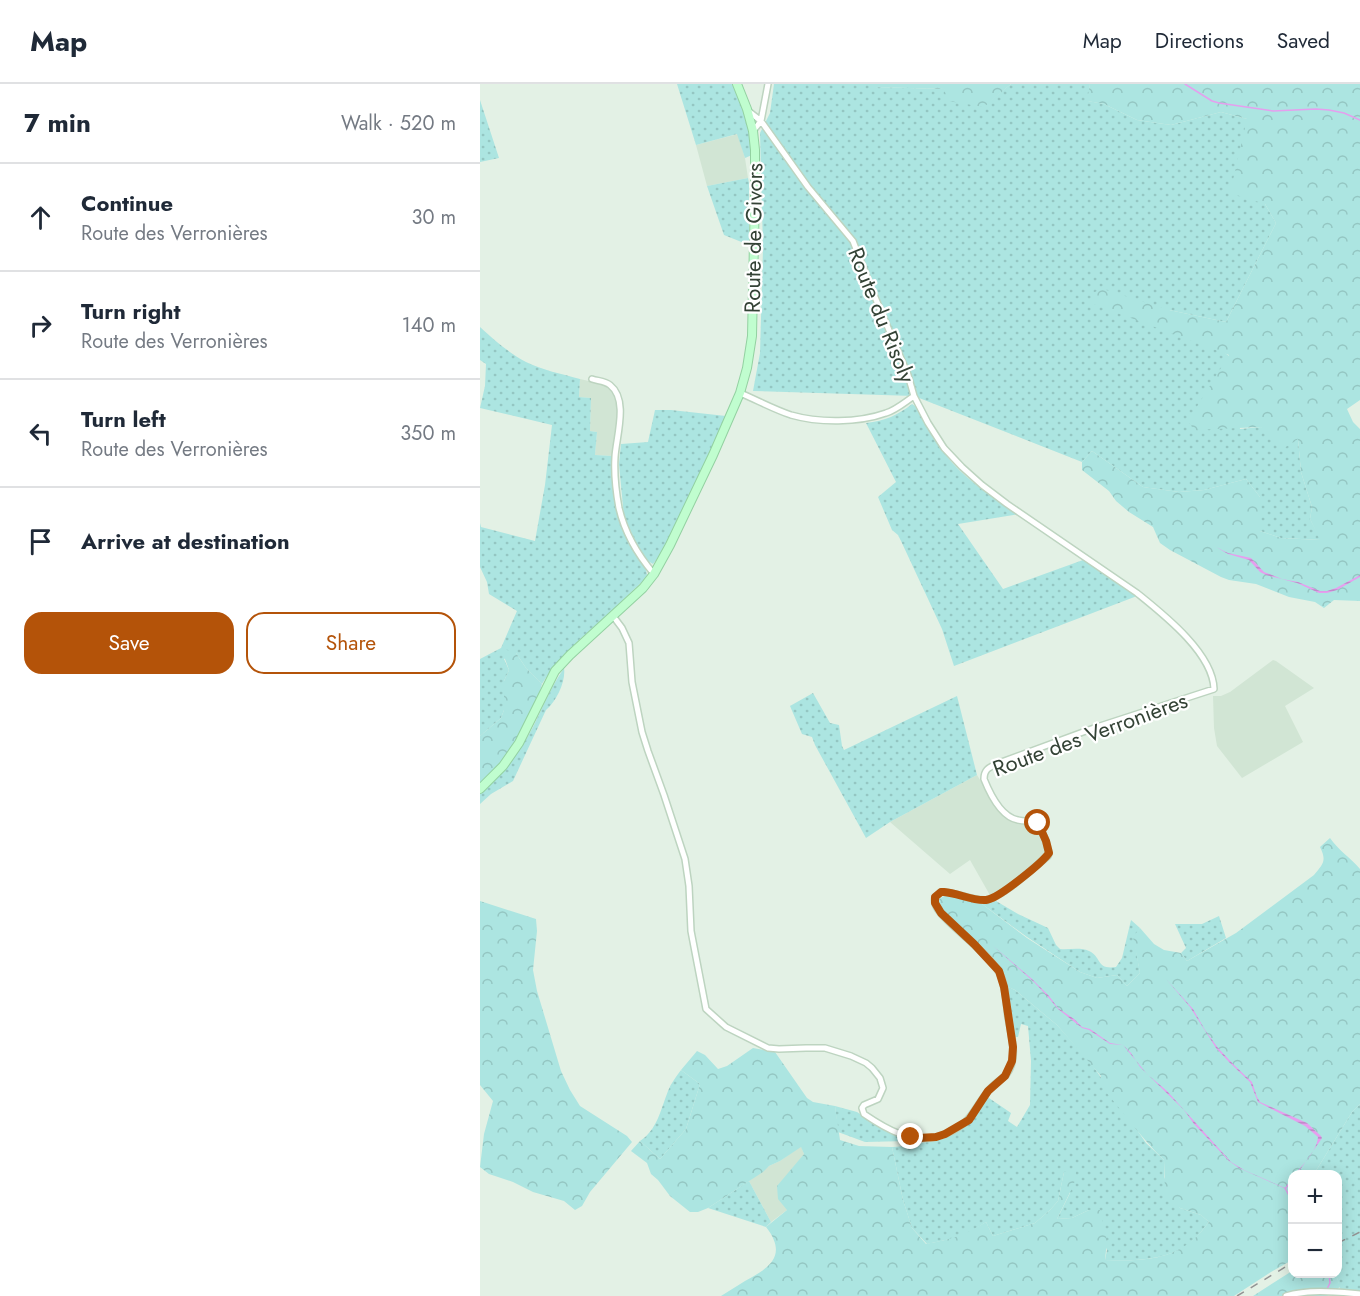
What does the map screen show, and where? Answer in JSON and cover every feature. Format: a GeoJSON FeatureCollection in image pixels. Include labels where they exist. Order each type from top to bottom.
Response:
{"type":"FeatureCollection","features":[{"type":"Feature","properties":{"kind":"street","name":"Route de Givors"},"geometry":{"type":"LineString","coordinates":[[480,789],[503,766],[519,743],[551,677],[561,664],[643,588],[654,574],[699,485],[740,393],[752,336],[755,150],[747,109],[737,84]]}},
{"type":"Feature","properties":{"kind":"street"},"geometry":{"type":"LineString","coordinates":[[753,131],[761,121],[768,84]]}},
{"type":"Feature","properties":{"kind":"street","name":"Route du Risoly"},"geometry":{"type":"LineString","coordinates":[[747,109],[761,121],[808,187],[853,241],[908,375],[914,396]]}},
{"type":"Feature","properties":{"kind":"street"},"geometry":{"type":"LineString","coordinates":[[592,379],[610,386],[617,398],[620,410],[615,458],[620,508],[630,540],[654,574]]}},
{"type":"Feature","properties":{"kind":"street"},"geometry":{"type":"LineString","coordinates":[[740,393],[788,414],[809,420],[832,421],[870,418],[889,412],[914,396]]}},
{"type":"Feature","properties":{"kind":"street","name":"Route des Verronières"},"geometry":{"type":"LineString","coordinates":[[613,616],[629,643],[632,682],[642,732],[685,859],[690,893],[691,931],[706,1009],[726,1028],[768,1048],[825,1048],[866,1063],[880,1077],[883,1088],[878,1099],[864,1105],[862,1111],[889,1129],[916,1138],[928,1138],[945,1134],[961,1126],[969,1120],[988,1091],[1008,1071],[1012,1061],[1013,1047],[1004,987],[999,971],[941,913],[935,903],[935,897],[944,892],[983,900],[993,898],[1049,853],[1038,823],[1018,820],[1006,814],[984,779],[984,774],[988,768],[996,764],[1094,728],[1214,689],[1214,683],[1208,666],[1195,646],[1143,598],[1007,504],[962,467],[944,448],[914,396]]}},
{"type":"Feature","properties":{"kind":"street"},"geometry":{"type":"LineString","coordinates":[[1286,1296],[1294,1293],[1315,1292],[1360,1294]]}},
{"type":"Feature","properties":{"kind":"shaded area"},"geometry":{"type":"Polygon","coordinates":[[[738,134],[748,178],[707,186],[696,145],[738,134]]]}},
{"type":"Feature","properties":{"kind":"shaded area"},"geometry":{"type":"Polygon","coordinates":[[[580,379],[606,385],[611,388],[614,395],[619,417],[613,456],[595,455],[597,432],[590,431],[591,398],[579,397],[580,379]]]}},
{"type":"Feature","properties":{"kind":"shaded area"},"geometry":{"type":"Polygon","coordinates":[[[1216,547],[1228,553],[1251,558],[1264,572],[1298,582],[1320,591],[1336,588],[1360,575],[1360,577],[1337,590],[1319,593],[1297,583],[1266,575],[1249,560],[1228,554],[1216,547]]]}},
{"type":"Feature","properties":{"kind":"shaded area"},"geometry":{"type":"Polygon","coordinates":[[[1273,660],[1314,688],[1285,706],[1303,742],[1242,778],[1217,746],[1213,696],[1221,696],[1230,692],[1273,660]]]}},
{"type":"Feature","properties":{"kind":"shaded area"},"geometry":{"type":"Polygon","coordinates":[[[977,775],[1004,816],[1019,823],[1036,823],[1048,852],[1046,856],[991,897],[970,860],[950,874],[890,822],[977,775]]]}},
{"type":"Feature","properties":{"kind":"shaded area"},"geometry":{"type":"Polygon","coordinates":[[[992,945],[1032,979],[1058,1008],[1082,1027],[1090,1029],[1110,1043],[1123,1045],[1110,1044],[1082,1028],[1058,1009],[1035,983],[992,945]]]}},
{"type":"Feature","properties":{"kind":"shaded area"},"geometry":{"type":"Polygon","coordinates":[[[1166,979],[1193,1009],[1218,1048],[1252,1082],[1260,1102],[1307,1123],[1321,1136],[1322,1138],[1313,1151],[1318,1137],[1305,1126],[1258,1102],[1250,1082],[1216,1048],[1190,1007],[1166,979]]]}},
{"type":"Feature","properties":{"kind":"shaded area"},"geometry":{"type":"Polygon","coordinates":[[[1148,1075],[1167,1091],[1231,1162],[1285,1188],[1288,1184],[1286,1189],[1239,1168],[1229,1161],[1184,1110],[1148,1075]]]}},
{"type":"Feature","properties":{"kind":"shaded area"},"geometry":{"type":"Polygon","coordinates":[[[801,1146],[804,1154],[793,1169],[787,1210],[771,1222],[749,1181],[801,1146]]]}},
{"type":"Feature","properties":{"kind":"green space"},"geometry":{"type":"Polygon","coordinates":[[[677,84],[732,84],[744,112],[752,155],[745,158],[737,134],[696,145],[677,84]]]}},
{"type":"Feature","properties":{"kind":"green space"},"geometry":{"type":"Polygon","coordinates":[[[774,84],[874,84],[874,87],[944,89],[984,106],[1011,84],[1090,84],[1088,101],[1104,104],[1137,120],[1171,125],[1221,112],[1247,119],[1265,204],[1276,223],[1226,322],[1169,310],[1229,356],[1240,429],[1261,427],[1298,439],[1301,472],[1312,507],[1310,519],[1321,540],[1281,538],[1260,531],[1260,497],[1246,479],[1204,490],[1179,492],[1143,487],[1092,451],[1082,462],[914,396],[753,391],[760,353],[763,248],[760,133],[770,113],[774,84]]]}},
{"type":"Feature","properties":{"kind":"green space"},"geometry":{"type":"Polygon","coordinates":[[[874,84],[1011,84],[984,107],[948,101],[944,89],[873,87],[874,84]]]}},
{"type":"Feature","properties":{"kind":"green space"},"geometry":{"type":"Polygon","coordinates":[[[1090,84],[1360,84],[1360,400],[1347,409],[1353,422],[1360,429],[1360,601],[1334,600],[1324,608],[1315,602],[1289,597],[1256,584],[1221,577],[1160,543],[1153,527],[1129,512],[1116,501],[1109,491],[1082,470],[1082,462],[1092,451],[1143,487],[1179,492],[1204,490],[1246,479],[1260,497],[1260,531],[1281,538],[1320,540],[1310,519],[1312,507],[1301,472],[1298,439],[1281,450],[1261,427],[1194,430],[1188,421],[1229,355],[1091,303],[1092,293],[1103,289],[1169,310],[1226,322],[1276,223],[1265,204],[1230,193],[1247,119],[1221,112],[1171,125],[1137,120],[1104,104],[1087,101],[1090,84]]]}},
{"type":"Feature","properties":{"kind":"green space"},"geometry":{"type":"Polygon","coordinates":[[[480,100],[499,158],[480,162],[480,100]]]}},
{"type":"Feature","properties":{"kind":"green space"},"geometry":{"type":"Polygon","coordinates":[[[748,178],[749,245],[724,235],[707,186],[748,178]]]}},
{"type":"Feature","properties":{"kind":"green space"},"geometry":{"type":"Polygon","coordinates":[[[480,327],[526,362],[545,370],[580,379],[579,397],[591,398],[590,431],[597,432],[595,455],[613,456],[614,492],[619,519],[647,575],[563,656],[542,684],[526,668],[516,653],[504,659],[509,670],[504,681],[504,710],[501,718],[480,736],[480,659],[501,648],[517,611],[489,594],[487,582],[480,567],[480,523],[481,527],[535,541],[552,425],[480,408],[485,386],[486,364],[480,360],[480,327]]]}},
{"type":"Feature","properties":{"kind":"green space"},"geometry":{"type":"Polygon","coordinates":[[[912,404],[941,449],[961,472],[1019,514],[958,524],[1003,589],[1083,560],[1137,596],[954,666],[942,629],[878,497],[896,482],[866,423],[891,417],[912,404]]]}},
{"type":"Feature","properties":{"kind":"green space"},"geometry":{"type":"Polygon","coordinates":[[[655,410],[726,416],[681,514],[661,554],[653,564],[640,551],[624,517],[619,464],[621,444],[648,442],[655,410]]]}},
{"type":"Feature","properties":{"kind":"green space"},"geometry":{"type":"Polygon","coordinates":[[[501,648],[516,653],[526,668],[542,684],[533,711],[510,751],[491,774],[480,783],[480,736],[501,718],[504,710],[504,681],[509,670],[501,648]]]}},
{"type":"Feature","properties":{"kind":"green space"},"geometry":{"type":"Polygon","coordinates":[[[564,668],[564,679],[560,690],[546,710],[513,781],[491,794],[480,804],[480,794],[503,771],[522,746],[564,668]]]}},
{"type":"Feature","properties":{"kind":"green space"},"geometry":{"type":"Polygon","coordinates":[[[813,693],[830,723],[839,725],[844,750],[957,696],[977,775],[890,822],[866,838],[812,737],[802,734],[790,706],[813,693]]]}},
{"type":"Feature","properties":{"kind":"green space"},"geometry":{"type":"Polygon","coordinates":[[[1330,838],[1360,869],[1360,1104],[1352,1112],[1316,1170],[1288,1170],[1288,1262],[1234,1296],[721,1296],[762,1271],[773,1260],[776,1245],[766,1227],[787,1210],[778,1199],[777,1186],[804,1154],[801,1147],[708,1208],[698,1212],[690,1212],[670,1196],[651,1174],[647,1163],[631,1151],[640,1141],[660,1159],[686,1129],[700,1084],[681,1070],[697,1051],[705,1055],[718,1069],[727,1066],[753,1048],[775,1052],[807,1098],[813,1102],[835,1106],[840,1140],[859,1146],[892,1147],[903,1200],[912,1228],[926,1244],[971,1231],[986,1222],[993,1236],[1035,1223],[1058,1201],[1064,1172],[1076,1171],[1074,1184],[1057,1219],[1072,1218],[1089,1210],[1100,1210],[1107,1241],[1105,1260],[1149,1259],[1180,1249],[1192,1241],[1209,1222],[1201,1215],[1180,1208],[1165,1192],[1164,1160],[1100,1085],[1101,1076],[1057,1025],[1015,990],[1008,987],[999,967],[990,955],[942,911],[938,903],[939,899],[950,895],[982,904],[1027,938],[1080,972],[1097,978],[1117,975],[1127,986],[1140,973],[1133,937],[1140,928],[1154,944],[1164,950],[1181,953],[1187,961],[1236,933],[1314,875],[1323,862],[1320,847],[1330,838]]]}},
{"type":"Feature","properties":{"kind":"green space"},"geometry":{"type":"Polygon","coordinates":[[[480,901],[536,919],[533,970],[561,1071],[580,1106],[627,1136],[632,1142],[590,1192],[582,1206],[575,1210],[564,1201],[533,1192],[489,1174],[480,1167],[484,1134],[493,1101],[480,1085],[480,901]]]}},
{"type":"Feature","properties":{"kind":"green space"},"geometry":{"type":"Polygon","coordinates":[[[996,901],[1048,928],[1060,949],[1089,951],[1105,967],[1116,967],[1122,958],[1131,920],[1140,928],[1134,938],[1140,973],[1127,986],[1117,975],[1097,978],[1080,972],[982,904],[996,901]]]}},
{"type":"Feature","properties":{"kind":"green space"},"geometry":{"type":"Polygon","coordinates":[[[1219,916],[1226,938],[1187,961],[1181,953],[1186,948],[1175,924],[1202,924],[1219,916]]]}},
{"type":"Feature","properties":{"kind":"green space"},"geometry":{"type":"Polygon","coordinates":[[[1008,987],[1015,990],[1057,1025],[1091,1063],[1146,1143],[1164,1160],[1164,1177],[1180,1208],[1201,1215],[1209,1222],[1189,1244],[1180,1250],[1159,1257],[1138,1260],[1105,1260],[1107,1250],[1089,1210],[1072,1218],[1057,1219],[1070,1193],[1064,1172],[1058,1201],[1035,1223],[993,1236],[986,1222],[969,1233],[927,1244],[912,1228],[903,1200],[892,1147],[923,1143],[956,1132],[972,1120],[986,1096],[1011,1113],[1008,1121],[1017,1127],[1030,1105],[1031,1061],[1028,1026],[1021,1024],[1018,1037],[1015,1037],[1008,987]]]}},
{"type":"Feature","properties":{"kind":"green space"},"geometry":{"type":"Polygon","coordinates":[[[681,1070],[700,1084],[686,1129],[660,1159],[640,1141],[651,1131],[661,1112],[669,1088],[681,1070]]]}},
{"type":"Feature","properties":{"kind":"green space"},"geometry":{"type":"Polygon","coordinates":[[[1360,1104],[1360,1296],[1342,1296],[1337,1278],[1342,1278],[1342,1170],[1316,1170],[1352,1112],[1360,1104]]]}},
{"type":"Feature","properties":{"kind":"green space"},"geometry":{"type":"Polygon","coordinates":[[[835,1106],[857,1112],[878,1126],[908,1138],[907,1141],[865,1142],[838,1132],[835,1106]]]}},
{"type":"Feature","properties":{"kind":"green space"},"geometry":{"type":"Polygon","coordinates":[[[749,1181],[771,1222],[766,1227],[708,1208],[749,1181]]]}},
{"type":"Feature","properties":{"kind":"green space"},"geometry":{"type":"Polygon","coordinates":[[[1288,1274],[1288,1278],[1337,1278],[1340,1287],[1327,1296],[1253,1296],[1288,1274]]]}},
{"type":"Feature","properties":{"kind":"waterway"},"geometry":{"type":"LineString","coordinates":[[1185,84],[1219,103],[1273,111],[1329,110],[1360,120]]}},
{"type":"Feature","properties":{"kind":"waterway"},"geometry":{"type":"LineString","coordinates":[[1285,1188],[1288,1194]]}},
{"type":"Feature","properties":{"kind":"waterway"},"geometry":{"type":"LineString","coordinates":[[1327,1289],[1329,1278]]}},
{"type":"Feature","properties":{"kind":"railway"},"geometry":{"type":"LineString","coordinates":[[1342,1241],[1360,1232]]}},
{"type":"Feature","properties":{"kind":"railway"},"geometry":{"type":"LineString","coordinates":[[1237,1296],[1288,1265]]}},
{"type":"Feature","properties":{"kind":"route"},"geometry":{"type":"LineString","coordinates":[[911,1137],[936,1137],[969,1120],[988,1091],[1005,1076],[1012,1061],[1013,1047],[1004,987],[999,971],[941,913],[934,901],[935,897],[941,892],[983,900],[999,895],[1048,856],[1049,849],[1038,823]]}}]}
